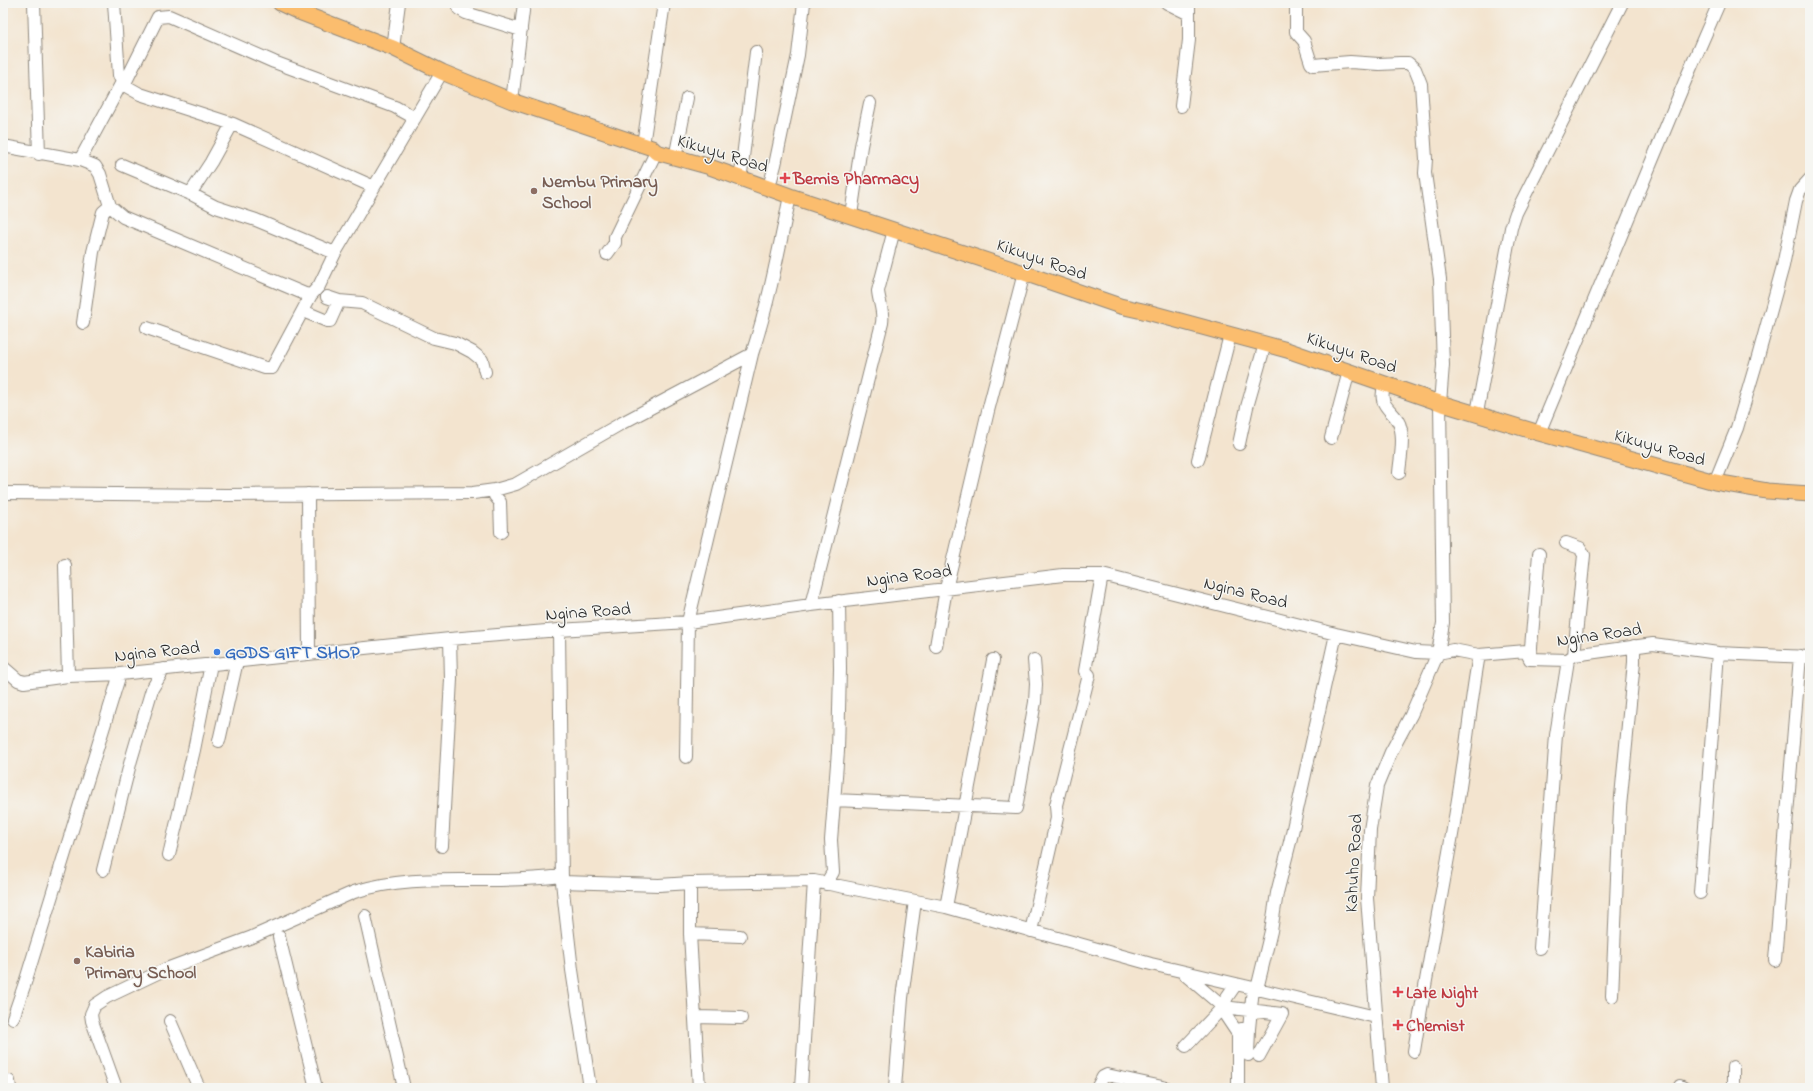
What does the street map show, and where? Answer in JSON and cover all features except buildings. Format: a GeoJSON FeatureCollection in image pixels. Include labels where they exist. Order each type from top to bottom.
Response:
{"type":"FeatureCollection","features":[{"type":"Feature","properties":{"kind":"main road","name":"Kikuyu Road"},"geometry":{"type":"LineString","coordinates":[[280,3],[299,12],[393,48],[442,72],[512,101],[652,148],[656,152],[707,166],[769,187],[790,196],[851,215],[1120,306],[1287,350],[1385,384],[1539,433],[1716,482],[1766,490],[1810,494]]}},
{"type":"Feature","properties":{"kind":"street"},"geometry":{"type":"LineString","coordinates":[[34,3],[39,154]]}},
{"type":"Feature","properties":{"kind":"street"},"geometry":{"type":"LineString","coordinates":[[114,3],[119,75],[123,83],[140,94],[232,124],[374,187]]}},
{"type":"Feature","properties":{"kind":"street"},"geometry":{"type":"LineString","coordinates":[[393,48],[398,3]]}},
{"type":"Feature","properties":{"kind":"street"},"geometry":{"type":"LineString","coordinates":[[512,101],[524,3]]}},
{"type":"Feature","properties":{"kind":"street"},"geometry":{"type":"LineString","coordinates":[[642,145],[664,3]]}},
{"type":"Feature","properties":{"kind":"street"},"geometry":{"type":"LineString","coordinates":[[769,187],[798,55],[804,3]]}},
{"type":"Feature","properties":{"kind":"street"},"geometry":{"type":"LineString","coordinates":[[1167,3],[1189,8],[1189,40],[1181,106]]}},
{"type":"Feature","properties":{"kind":"street","name":"Kahuho Road"},"geometry":{"type":"LineString","coordinates":[[1296,3],[1296,32],[1304,41],[1310,63],[1313,65],[1350,62],[1379,64],[1400,63],[1408,64],[1415,69],[1421,84],[1426,159],[1425,173],[1440,280],[1443,365],[1440,402],[1444,606],[1443,623],[1438,653],[1411,715],[1390,752],[1377,786],[1370,830],[1367,898],[1382,1088]]}},
{"type":"Feature","properties":{"kind":"street"},"geometry":{"type":"LineString","coordinates":[[1477,413],[1511,228],[1516,213],[1622,3]]}},
{"type":"Feature","properties":{"kind":"street"},"geometry":{"type":"LineString","coordinates":[[1539,433],[1688,74],[1720,3]]}},
{"type":"Feature","properties":{"kind":"street"},"geometry":{"type":"LineString","coordinates":[[459,9],[466,13],[521,30]]}},
{"type":"Feature","properties":{"kind":"street"},"geometry":{"type":"LineString","coordinates":[[80,160],[158,17],[169,16],[274,62],[394,107],[415,118]]}},
{"type":"Feature","properties":{"kind":"street"},"geometry":{"type":"LineString","coordinates":[[738,177],[741,173],[756,52]]}},
{"type":"Feature","properties":{"kind":"street"},"geometry":{"type":"LineString","coordinates":[[147,328],[265,368],[272,368],[304,311],[311,295],[319,286],[335,254],[442,72]]}},
{"type":"Feature","properties":{"kind":"street"},"geometry":{"type":"LineString","coordinates":[[675,158],[687,98]]}},
{"type":"Feature","properties":{"kind":"street"},"geometry":{"type":"LineString","coordinates":[[851,215],[861,146],[870,103]]}},
{"type":"Feature","properties":{"kind":"street"},"geometry":{"type":"LineString","coordinates":[[190,194],[211,162],[232,124]]}},
{"type":"Feature","properties":{"kind":"street"},"geometry":{"type":"LineString","coordinates":[[3,146],[39,154],[80,160],[95,166],[100,174],[110,206],[123,217],[305,294],[311,295]]}},
{"type":"Feature","properties":{"kind":"street"},"geometry":{"type":"LineString","coordinates":[[607,254],[615,243],[615,237],[656,152]]}},
{"type":"Feature","properties":{"kind":"street"},"geometry":{"type":"LineString","coordinates":[[122,166],[190,194],[216,207],[256,220],[335,254]]}},
{"type":"Feature","properties":{"kind":"street"},"geometry":{"type":"LineString","coordinates":[[1716,482],[1737,428],[1754,371],[1783,266],[1796,200],[1800,190],[1810,178]]}},
{"type":"Feature","properties":{"kind":"street"},"geometry":{"type":"LineString","coordinates":[[686,757],[688,622],[752,354],[761,328],[767,296],[775,272],[790,196]]}},
{"type":"Feature","properties":{"kind":"street"},"geometry":{"type":"LineString","coordinates":[[83,323],[93,252],[103,212],[110,206]]}},
{"type":"Feature","properties":{"kind":"street"},"geometry":{"type":"LineString","coordinates":[[811,605],[884,313],[878,291],[894,230]]}},
{"type":"Feature","properties":{"kind":"street"},"geometry":{"type":"LineString","coordinates":[[936,646],[946,589],[988,411],[1024,273]]}},
{"type":"Feature","properties":{"kind":"street"},"geometry":{"type":"LineString","coordinates":[[327,296],[339,301],[362,303],[434,338],[455,343],[472,352],[482,360],[485,372]]}},
{"type":"Feature","properties":{"kind":"street"},"geometry":{"type":"LineString","coordinates":[[304,311],[330,321],[339,301]]}},
{"type":"Feature","properties":{"kind":"street"},"geometry":{"type":"LineString","coordinates":[[1198,460],[1230,335]]}},
{"type":"Feature","properties":{"kind":"street"},"geometry":{"type":"LineString","coordinates":[[1239,444],[1247,407],[1265,344]]}},
{"type":"Feature","properties":{"kind":"street"},"geometry":{"type":"LineString","coordinates":[[3,493],[473,493],[495,490],[516,484],[622,423],[752,354]]}},
{"type":"Feature","properties":{"kind":"street"},"geometry":{"type":"LineString","coordinates":[[1331,438],[1349,371]]}},
{"type":"Feature","properties":{"kind":"street"},"geometry":{"type":"LineString","coordinates":[[1385,384],[1381,393],[1383,403],[1399,423],[1402,431],[1399,473]]}},
{"type":"Feature","properties":{"kind":"street"},"geometry":{"type":"LineString","coordinates":[[495,490],[495,496],[500,502],[501,532]]}},
{"type":"Feature","properties":{"kind":"street"},"geometry":{"type":"LineString","coordinates":[[308,494],[309,654]]}},
{"type":"Feature","properties":{"kind":"street"},"geometry":{"type":"LineString","coordinates":[[1540,948],[1556,735],[1571,657],[1584,555],[1580,548],[1566,543]]}},
{"type":"Feature","properties":{"kind":"street"},"geometry":{"type":"LineString","coordinates":[[1530,659],[1539,554]]}},
{"type":"Feature","properties":{"kind":"street"},"geometry":{"type":"LineString","coordinates":[[65,565],[68,676]]}},
{"type":"Feature","properties":{"kind":"street","name":"Ngina Road"},"geometry":{"type":"LineString","coordinates":[[3,667],[18,680],[24,682],[68,676],[120,674],[450,639],[559,630],[688,622],[839,601],[1063,574],[1102,574],[1336,634],[1416,652],[1438,653],[1453,650],[1479,655],[1526,651],[1530,659],[1571,657],[1653,644],[1718,653],[1805,656]]}},
{"type":"Feature","properties":{"kind":"street"},"geometry":{"type":"LineString","coordinates":[[1031,931],[1057,818],[1056,805],[1089,675],[1085,670],[1102,574]]}},
{"type":"Feature","properties":{"kind":"street"},"geometry":{"type":"LineString","coordinates":[[801,1088],[820,882],[833,872],[831,840],[838,750],[840,669],[839,601]]}},
{"type":"Feature","properties":{"kind":"street"},"geometry":{"type":"LineString","coordinates":[[559,630],[562,879],[572,970],[590,1088]]}},
{"type":"Feature","properties":{"kind":"street"},"geometry":{"type":"LineString","coordinates":[[1223,1007],[1251,1011],[1282,1014],[1254,1056],[1249,1029],[1251,1011],[1255,988],[1271,931],[1277,893],[1297,812],[1336,634]]}},
{"type":"Feature","properties":{"kind":"street"},"geometry":{"type":"LineString","coordinates":[[442,846],[451,679],[450,639]]}},
{"type":"Feature","properties":{"kind":"street"},"geometry":{"type":"LineString","coordinates":[[1612,996],[1620,807],[1634,662],[1634,646]]}},
{"type":"Feature","properties":{"kind":"street"},"geometry":{"type":"LineString","coordinates":[[1700,893],[1718,653]]}},
{"type":"Feature","properties":{"kind":"street"},"geometry":{"type":"LineString","coordinates":[[1414,1051],[1427,968],[1460,787],[1472,690],[1479,655]]}},
{"type":"Feature","properties":{"kind":"street"},"geometry":{"type":"LineString","coordinates":[[1775,960],[1805,656]]}},
{"type":"Feature","properties":{"kind":"street"},"geometry":{"type":"LineString","coordinates":[[946,907],[992,660]]}},
{"type":"Feature","properties":{"kind":"street"},"geometry":{"type":"LineString","coordinates":[[834,800],[1016,808],[1035,702],[1036,684],[1034,660]]}},
{"type":"Feature","properties":{"kind":"street"},"geometry":{"type":"LineString","coordinates":[[219,741],[237,661]]}},
{"type":"Feature","properties":{"kind":"street"},"geometry":{"type":"LineString","coordinates":[[169,855],[194,750],[211,664]]}},
{"type":"Feature","properties":{"kind":"street"},"geometry":{"type":"LineString","coordinates":[[103,870],[131,760],[152,688],[164,669]]}},
{"type":"Feature","properties":{"kind":"street"},"geometry":{"type":"LineString","coordinates":[[13,1018],[120,674]]}},
{"type":"Feature","properties":{"kind":"street"},"geometry":{"type":"LineString","coordinates":[[116,1088],[92,1021],[92,1014],[95,1005],[107,997],[166,969],[252,937],[354,892],[371,886],[423,880],[562,879],[659,885],[690,882],[820,882],[946,907],[1180,971],[1376,1017]]}},
{"type":"Feature","properties":{"kind":"street"},"geometry":{"type":"LineString","coordinates":[[690,882],[690,934],[699,1088]]}},
{"type":"Feature","properties":{"kind":"street"},"geometry":{"type":"LineString","coordinates":[[895,1088],[902,998],[915,901]]}},
{"type":"Feature","properties":{"kind":"street"},"geometry":{"type":"LineString","coordinates":[[365,916],[404,1088]]}},
{"type":"Feature","properties":{"kind":"street"},"geometry":{"type":"LineString","coordinates":[[690,934],[740,936]]}},
{"type":"Feature","properties":{"kind":"street"},"geometry":{"type":"LineString","coordinates":[[279,937],[316,1088]]}},
{"type":"Feature","properties":{"kind":"street"},"geometry":{"type":"LineString","coordinates":[[1180,971],[1223,1007],[1226,1016],[1238,1036],[1238,1088]]}},
{"type":"Feature","properties":{"kind":"street"},"geometry":{"type":"LineString","coordinates":[[1186,1046],[1223,1007],[1226,997],[1236,984]]}},
{"type":"Feature","properties":{"kind":"street"},"geometry":{"type":"LineString","coordinates":[[695,1017],[742,1018]]}},
{"type":"Feature","properties":{"kind":"street"},"geometry":{"type":"LineString","coordinates":[[170,1021],[199,1088]]}},
{"type":"Feature","properties":{"kind":"street"},"geometry":{"type":"LineString","coordinates":[[1234,1028],[1249,1029]]}},
{"type":"Feature","properties":{"kind":"street"},"geometry":{"type":"LineString","coordinates":[[1733,1067],[1733,1088]]}},
{"type":"Feature","properties":{"kind":"street"},"geometry":{"type":"LineString","coordinates":[[1096,1088],[1103,1077],[1107,1075],[1167,1088]]}},
{"type":"Feature","properties":{"kind":"place","name":"Bemis Pharmacy"},"geometry":{"type":"Point","coordinates":[785,178]}},
{"type":"Feature","properties":{"kind":"place","name":"Nembu Primary School"},"geometry":{"type":"Point","coordinates":[534,191]}},
{"type":"Feature","properties":{"kind":"place","name":"GODS GIFT SHOP"},"geometry":{"type":"Point","coordinates":[217,652]}},
{"type":"Feature","properties":{"kind":"place","name":"Kabiria Primary School"},"geometry":{"type":"Point","coordinates":[77,961]}},
{"type":"Feature","properties":{"kind":"place","name":"Late Night"},"geometry":{"type":"Point","coordinates":[1398,992]}},
{"type":"Feature","properties":{"kind":"place","name":"Chemist"},"geometry":{"type":"Point","coordinates":[1398,1025]}}]}
